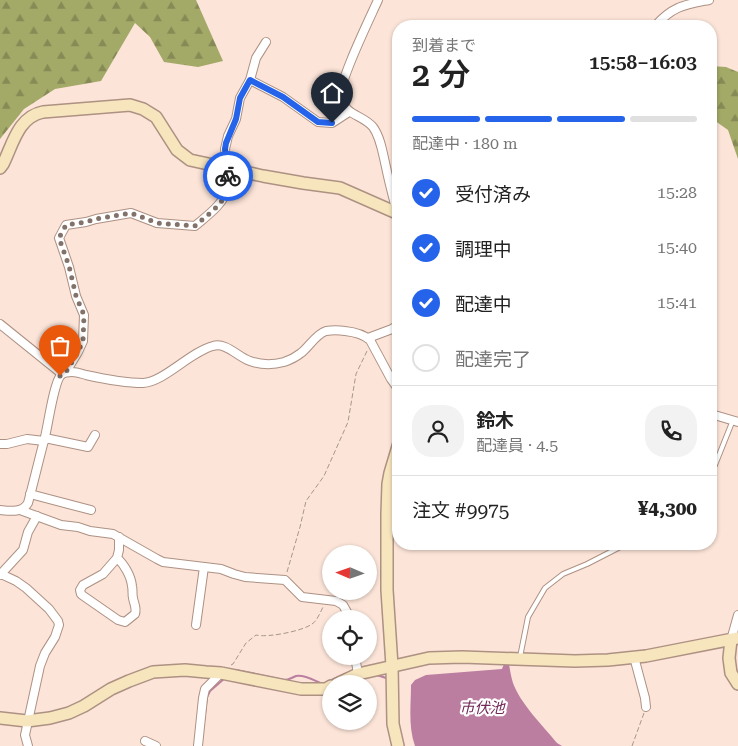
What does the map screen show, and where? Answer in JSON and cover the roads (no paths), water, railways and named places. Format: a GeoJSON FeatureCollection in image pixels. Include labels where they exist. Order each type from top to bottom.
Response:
{"type":"FeatureCollection","features":[{"type":"Feature","properties":{"kind":"street"},"geometry":{"type":"LineString","coordinates":[[378,0],[352,60],[341,88],[340,96],[344,107],[349,112],[373,127],[383,154],[392,189]]}},
{"type":"Feature","properties":{"kind":"street"},"geometry":{"type":"LineString","coordinates":[[660,20],[675,8],[710,0]]}},
{"type":"Feature","properties":{"kind":"street"},"geometry":{"type":"LineString","coordinates":[[20,510],[26,507],[30,494],[56,386],[60,376],[78,352],[83,341],[84,315],[76,296],[69,266],[59,238],[66,225],[131,213],[157,223],[195,226],[213,210],[221,202],[229,186],[226,168],[226,143],[236,119],[240,98],[250,80],[256,58],[266,42]]}},
{"type":"Feature","properties":{"kind":"street"},"geometry":{"type":"LineString","coordinates":[[250,80],[283,97],[318,122],[332,123],[349,112]]}},
{"type":"Feature","properties":{"kind":"street"},"geometry":{"type":"LineString","coordinates":[[0,168],[17,132],[31,115],[43,112],[125,105],[137,106],[156,116],[177,150],[190,160],[303,183],[340,188],[392,210]]}},
{"type":"Feature","properties":{"kind":"street"},"geometry":{"type":"LineString","coordinates":[[0,324],[64,373],[73,372],[145,383],[164,375],[205,348],[217,345],[223,346],[248,360],[272,364],[290,360],[297,356],[325,331],[349,331],[370,340],[392,380]]}},
{"type":"Feature","properties":{"kind":"street"},"geometry":{"type":"LineString","coordinates":[[370,340],[392,329]]}},
{"type":"Feature","properties":{"kind":"street"},"geometry":{"type":"LineString","coordinates":[[717,416],[736,421]]}},
{"type":"Feature","properties":{"kind":"street"},"geometry":{"type":"LineString","coordinates":[[0,444],[44,439],[88,447],[95,435]]}},
{"type":"Feature","properties":{"kind":"street"},"geometry":{"type":"LineString","coordinates":[[392,467],[387,498],[388,590],[392,666],[392,724],[398,746]]}},
{"type":"Feature","properties":{"kind":"street"},"geometry":{"type":"LineString","coordinates":[[30,494],[91,510]]}},
{"type":"Feature","properties":{"kind":"street"},"geometry":{"type":"LineString","coordinates":[[0,510],[20,510],[62,525],[114,534],[163,562],[221,569],[245,577],[285,580],[302,597],[336,600],[343,604],[346,610]]}},
{"type":"Feature","properties":{"kind":"street"},"geometry":{"type":"LineString","coordinates":[[28,746],[25,735],[27,721],[40,666],[59,625],[49,609],[26,588],[16,580],[0,574],[23,550],[28,532],[37,516]]}},
{"type":"Feature","properties":{"kind":"street"},"geometry":{"type":"LineString","coordinates":[[117,558],[130,577],[136,608],[135,614],[125,622],[118,620],[82,596],[80,592],[83,585],[103,574],[117,558],[119,537]]}},
{"type":"Feature","properties":{"kind":"street"},"geometry":{"type":"LineString","coordinates":[[196,624],[204,568]]}},
{"type":"Feature","properties":{"kind":"street"},"geometry":{"type":"LineString","coordinates":[[738,615],[735,639],[729,658],[731,673],[738,684]]}},
{"type":"Feature","properties":{"kind":"street"},"geometry":{"type":"LineString","coordinates":[[356,665],[358,674],[429,658],[608,660],[667,653],[735,639]]}},
{"type":"Feature","properties":{"kind":"street"},"geometry":{"type":"LineString","coordinates":[[634,658],[646,707]]}},
{"type":"Feature","properties":{"kind":"street"},"geometry":{"type":"LineString","coordinates":[[0,718],[27,721],[69,713],[112,689],[153,672],[185,670],[221,673],[301,689],[322,689]]}},
{"type":"Feature","properties":{"kind":"street"},"geometry":{"type":"LineString","coordinates":[[198,746],[205,689],[221,673]]}},
{"type":"Feature","properties":{"kind":"street"},"geometry":{"type":"LineString","coordinates":[[145,742],[156,746]]}},
{"type":"Feature","properties":{"kind":"lane"},"geometry":{"type":"LineString","coordinates":[[717,461],[736,421]]}},
{"type":"Feature","properties":{"kind":"lane"},"geometry":{"type":"LineString","coordinates":[[519,659],[528,617],[545,588],[563,574],[614,550]]}},
{"type":"Feature","properties":{"kind":"water","name":"市伏池"},"geometry":{"type":"Polygon","coordinates":[[[504,664],[509,664],[516,691],[526,706],[557,743],[562,746],[415,746],[410,716],[411,685],[415,680],[426,675],[502,669],[504,664]]]}},
{"type":"Feature","properties":{"kind":"waterway"},"geometry":{"type":"LineString","coordinates":[[236,670],[284,680],[302,676],[323,684],[347,673]]}},
{"type":"Feature","properties":{"kind":"waterway"},"geometry":{"type":"LineString","coordinates":[[377,675],[386,678]]}},
{"type":"Feature","properties":{"kind":"waterway"},"geometry":{"type":"LineString","coordinates":[[204,722],[207,697],[210,691],[225,678]]}}]}
